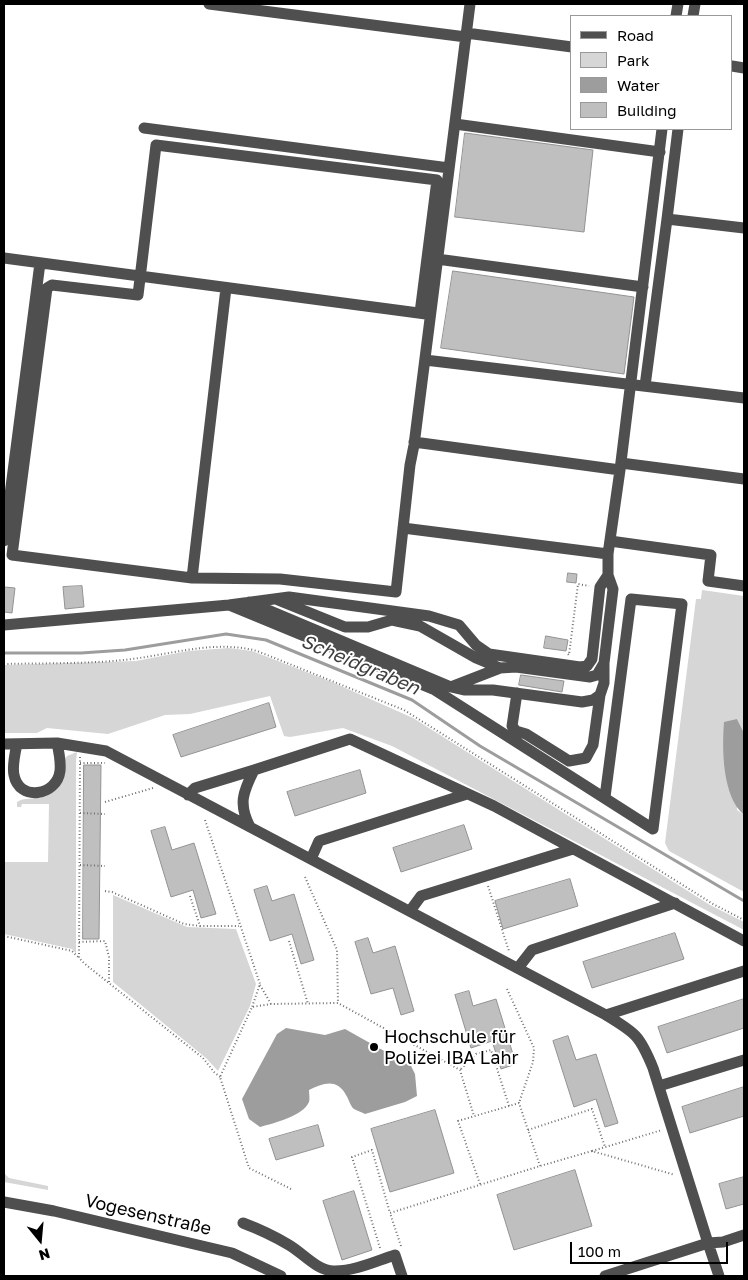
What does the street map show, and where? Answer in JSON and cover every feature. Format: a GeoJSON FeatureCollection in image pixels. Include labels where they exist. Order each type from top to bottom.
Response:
{"type":"FeatureCollection","features":[{"type":"Feature","properties":{"kind":"street"},"geometry":{"type":"LineString","coordinates":[[208,4],[570,46]]}},
{"type":"Feature","properties":{"kind":"street"},"geometry":{"type":"LineString","coordinates":[[425,313],[437,259],[470,4]]}},
{"type":"Feature","properties":{"kind":"street"},"geometry":{"type":"LineString","coordinates":[[455,124],[660,152]]}},
{"type":"Feature","properties":{"kind":"street"},"geometry":{"type":"LineString","coordinates":[[144,128],[449,168]]}},
{"type":"Feature","properties":{"kind":"street"},"geometry":{"type":"LineString","coordinates":[[517,693],[512,726],[516,731],[526,734],[569,761],[586,758],[592,745],[600,695],[604,683],[604,663],[613,589],[608,575],[608,554],[662,130]]}},
{"type":"Feature","properties":{"kind":"street"},"geometry":{"type":"LineString","coordinates":[[645,386],[678,130]]}},
{"type":"Feature","properties":{"kind":"street"},"geometry":{"type":"LineString","coordinates":[[156,145],[437,180],[425,313],[425,360],[410,465],[396,592],[280,579],[192,578],[12,555],[47,288],[52,285],[138,295],[141,276],[156,145]]}},
{"type":"Feature","properties":{"kind":"street"},"geometry":{"type":"LineString","coordinates":[[667,219],[744,228]]}},
{"type":"Feature","properties":{"kind":"street"},"geometry":{"type":"LineString","coordinates":[[4,258],[425,313]]}},
{"type":"Feature","properties":{"kind":"street"},"geometry":{"type":"LineString","coordinates":[[437,259],[643,287]]}},
{"type":"Feature","properties":{"kind":"street"},"geometry":{"type":"LineString","coordinates":[[4,542],[40,263]]}},
{"type":"Feature","properties":{"kind":"street"},"geometry":{"type":"LineString","coordinates":[[192,578],[226,288]]}},
{"type":"Feature","properties":{"kind":"street"},"geometry":{"type":"LineString","coordinates":[[425,360],[744,398]]}},
{"type":"Feature","properties":{"kind":"street"},"geometry":{"type":"LineString","coordinates":[[414,442],[744,479]]}},
{"type":"Feature","properties":{"kind":"street"},"geometry":{"type":"LineString","coordinates":[[403,528],[608,554]]}},
{"type":"Feature","properties":{"kind":"street"},"geometry":{"type":"LineString","coordinates":[[610,542],[711,555],[708,581],[744,586]]}},
{"type":"Feature","properties":{"kind":"street"},"geometry":{"type":"LineString","coordinates":[[4,625],[289,597],[429,616],[459,625],[476,645],[488,654],[580,667],[587,666],[592,659],[600,587],[608,575]]}},
{"type":"Feature","properties":{"kind":"street"},"geometry":{"type":"LineString","coordinates":[[274,598],[345,627],[368,627],[392,620],[420,626],[476,658],[500,668]]}},
{"type":"Feature","properties":{"kind":"street"},"geometry":{"type":"LineString","coordinates":[[229,604],[435,690],[653,829],[682,604],[631,599],[605,797]]}},
{"type":"Feature","properties":{"kind":"street"},"geometry":{"type":"LineString","coordinates":[[247,602],[451,687],[464,690],[493,690],[582,702],[593,700],[600,695]]}},
{"type":"Feature","properties":{"kind":"street"},"geometry":{"type":"LineString","coordinates":[[451,687],[500,668],[516,667],[590,677],[597,675],[604,663]]}},
{"type":"Feature","properties":{"kind":"street"},"geometry":{"type":"LineString","coordinates":[[188,795],[195,788],[350,739],[494,806],[744,941]]}},
{"type":"Feature","properties":{"kind":"street"},"geometry":{"type":"LineString","coordinates":[[17,744],[13,773],[20,788],[29,793],[45,791],[56,782],[60,770],[57,743]]}},
{"type":"Feature","properties":{"kind":"street"},"geometry":{"type":"LineString","coordinates":[[4,744],[57,743],[106,751],[518,968],[633,1031],[645,1046],[719,1276]]}},
{"type":"Feature","properties":{"kind":"street"},"geometry":{"type":"LineString","coordinates":[[250,827],[244,816],[242,802],[244,790],[254,770]]}},
{"type":"Feature","properties":{"kind":"street"},"geometry":{"type":"LineString","coordinates":[[311,859],[319,841],[467,794]]}},
{"type":"Feature","properties":{"kind":"street"},"geometry":{"type":"LineString","coordinates":[[410,911],[420,896],[573,849]]}},
{"type":"Feature","properties":{"kind":"street"},"geometry":{"type":"LineString","coordinates":[[518,968],[532,950],[675,903]]}},
{"type":"Feature","properties":{"kind":"street"},"geometry":{"type":"LineString","coordinates":[[606,1015],[744,971]]}},
{"type":"Feature","properties":{"kind":"street"},"geometry":{"type":"LineString","coordinates":[[659,1086],[744,1060]]}},
{"type":"Feature","properties":{"kind":"street","name":"Vogesenstraße"},"geometry":{"type":"LineString","coordinates":[[4,1202],[63,1213],[232,1253],[281,1276]]}},
{"type":"Feature","properties":{"kind":"street"},"geometry":{"type":"LineString","coordinates":[[243,1223],[290,1245],[321,1268],[333,1271],[350,1269],[389,1257],[402,1276]]}},
{"type":"Feature","properties":{"kind":"street"},"geometry":{"type":"LineString","coordinates":[[605,1276],[619,1274],[708,1243],[723,1242],[744,1235]]}},
{"type":"Feature","properties":{"kind":"path"},"geometry":{"type":"LineString","coordinates":[[4,664],[126,660],[219,646],[246,648],[257,651],[404,710],[713,904],[744,920]]}},
{"type":"Feature","properties":{"kind":"path"},"geometry":{"type":"LineString","coordinates":[[79,958],[80,747]]}},
{"type":"Feature","properties":{"kind":"path"},"geometry":{"type":"LineString","coordinates":[[80,763],[106,763]]}},
{"type":"Feature","properties":{"kind":"path"},"geometry":{"type":"LineString","coordinates":[[105,802],[167,783]]}},
{"type":"Feature","properties":{"kind":"path"},"geometry":{"type":"LineString","coordinates":[[80,813],[105,814]]}},
{"type":"Feature","properties":{"kind":"path"},"geometry":{"type":"LineString","coordinates":[[205,820],[239,926],[260,984],[271,1004]]}},
{"type":"Feature","properties":{"kind":"path"},"geometry":{"type":"LineString","coordinates":[[80,865],[105,866]]}},
{"type":"Feature","properties":{"kind":"path"},"geometry":{"type":"LineString","coordinates":[[305,877],[337,950],[338,1003]]}},
{"type":"Feature","properties":{"kind":"path"},"geometry":{"type":"LineString","coordinates":[[485,877],[509,951]]}},
{"type":"Feature","properties":{"kind":"path"},"geometry":{"type":"LineString","coordinates":[[105,892],[112,892],[184,924],[239,926]]}},
{"type":"Feature","properties":{"kind":"path"},"geometry":{"type":"LineString","coordinates":[[190,896],[200,926]]}},
{"type":"Feature","properties":{"kind":"path"},"geometry":{"type":"LineString","coordinates":[[4,936],[72,951],[85,964],[203,1058],[220,1077],[249,1168],[291,1189]]}},
{"type":"Feature","properties":{"kind":"path"},"geometry":{"type":"LineString","coordinates":[[79,942],[104,941],[109,957],[109,982]]}},
{"type":"Feature","properties":{"kind":"path"},"geometry":{"type":"LineString","coordinates":[[288,941],[308,1004]]}},
{"type":"Feature","properties":{"kind":"path"},"geometry":{"type":"LineString","coordinates":[[220,1077],[252,1007],[260,984]]}},
{"type":"Feature","properties":{"kind":"path"},"geometry":{"type":"LineString","coordinates":[[506,989],[534,1048],[534,1062],[519,1103],[540,1166]]}},
{"type":"Feature","properties":{"kind":"path"},"geometry":{"type":"LineString","coordinates":[[252,1007],[271,1004],[338,1003],[460,1070],[474,1116]]}},
{"type":"Feature","properties":{"kind":"path"},"geometry":{"type":"LineString","coordinates":[[460,1070],[476,1054],[491,1050],[509,1106]]}},
{"type":"Feature","properties":{"kind":"path"},"geometry":{"type":"LineString","coordinates":[[480,1184],[458,1121],[519,1103]]}},
{"type":"Feature","properties":{"kind":"path"},"geometry":{"type":"LineString","coordinates":[[528,1130],[592,1109],[604,1148]]}},
{"type":"Feature","properties":{"kind":"path"},"geometry":{"type":"LineString","coordinates":[[390,1213],[480,1184],[671,1128]]}},
{"type":"Feature","properties":{"kind":"path"},"geometry":{"type":"LineString","coordinates":[[372,1150],[390,1213],[402,1245],[389,1257],[352,1157],[372,1150]]}},
{"type":"Feature","properties":{"kind":"path"},"geometry":{"type":"LineString","coordinates":[[592,1151],[687,1178]]}},
{"type":"Feature","properties":{"kind":"green space"},"geometry":{"type":"Polygon","coordinates":[[[702,590],[744,596],[744,733],[737,719],[737,810],[744,815],[744,892],[669,851],[665,843],[696,599],[701,599],[702,590]]]}},
{"type":"Feature","properties":{"kind":"green space"},"geometry":{"type":"Polygon","coordinates":[[[229,648],[252,651],[332,682],[413,718],[710,905],[744,922],[744,930],[392,746],[343,728],[290,737],[284,736],[270,696],[190,714],[165,715],[108,734],[47,728],[37,733],[4,733],[4,665],[136,661],[188,651],[229,648]]]}},
{"type":"Feature","properties":{"kind":"green space"},"geometry":{"type":"Polygon","coordinates":[[[77,752],[76,953],[72,949],[4,934],[4,862],[48,862],[49,804],[22,804],[21,807],[17,807],[17,802],[24,799],[44,797],[50,794],[57,785],[64,760],[67,756],[77,752]]]}},
{"type":"Feature","properties":{"kind":"green space"},"geometry":{"type":"Polygon","coordinates":[[[113,895],[187,927],[236,929],[256,984],[250,1006],[218,1071],[206,1058],[113,982],[113,895]]]}},
{"type":"Feature","properties":{"kind":"green space"},"geometry":{"type":"Polygon","coordinates":[[[4,1173],[9,1178],[48,1186],[48,1190],[4,1182],[4,1173]]]}},
{"type":"Feature","properties":{"kind":"water"},"geometry":{"type":"Polygon","coordinates":[[[737,719],[744,733],[744,815],[737,807],[727,784],[723,745],[724,722],[737,719]]]}},
{"type":"Feature","properties":{"kind":"water"},"geometry":{"type":"Polygon","coordinates":[[[286,1028],[325,1035],[345,1029],[411,1066],[415,1074],[417,1096],[405,1102],[365,1114],[353,1108],[346,1095],[338,1086],[324,1084],[309,1090],[309,1102],[301,1111],[288,1118],[260,1127],[249,1119],[242,1099],[277,1034],[286,1028]]]}},
{"type":"Feature","properties":{"kind":"building"},"geometry":{"type":"Polygon","coordinates":[[[465,133],[593,150],[584,232],[455,217],[465,133]]]}},
{"type":"Feature","properties":{"kind":"building"},"geometry":{"type":"Polygon","coordinates":[[[453,271],[634,297],[624,374],[441,348],[453,271]]]}},
{"type":"Feature","properties":{"kind":"building"},"geometry":{"type":"Polygon","coordinates":[[[568,573],[577,574],[576,583],[567,582],[568,573]]]}},
{"type":"Feature","properties":{"kind":"building"},"geometry":{"type":"Polygon","coordinates":[[[82,586],[84,607],[65,609],[63,587],[82,586]]]}},
{"type":"Feature","properties":{"kind":"building"},"geometry":{"type":"Polygon","coordinates":[[[4,587],[15,588],[12,613],[4,612],[4,587]]]}},
{"type":"Feature","properties":{"kind":"building"},"geometry":{"type":"Polygon","coordinates":[[[546,636],[568,640],[566,651],[544,648],[546,636]]]}},
{"type":"Feature","properties":{"kind":"building"},"geometry":{"type":"Polygon","coordinates":[[[521,675],[564,681],[562,692],[519,685],[521,675]]]}},
{"type":"Feature","properties":{"kind":"building"},"geometry":{"type":"Polygon","coordinates":[[[269,703],[276,727],[181,757],[173,735],[269,703]]]}},
{"type":"Feature","properties":{"kind":"building"},"geometry":{"type":"Polygon","coordinates":[[[84,765],[101,765],[99,939],[83,939],[84,765]]]}},
{"type":"Feature","properties":{"kind":"building"},"geometry":{"type":"Polygon","coordinates":[[[360,770],[366,793],[295,816],[287,792],[360,770]]]}},
{"type":"Feature","properties":{"kind":"building"},"geometry":{"type":"Polygon","coordinates":[[[464,825],[472,849],[401,872],[393,848],[464,825]]]}},
{"type":"Feature","properties":{"kind":"building"},"geometry":{"type":"Polygon","coordinates":[[[165,827],[172,850],[194,843],[216,914],[201,918],[193,890],[171,897],[151,831],[165,827]]]}},
{"type":"Feature","properties":{"kind":"building"},"geometry":{"type":"Polygon","coordinates":[[[570,879],[578,906],[503,929],[495,901],[570,879]]]}},
{"type":"Feature","properties":{"kind":"building"},"geometry":{"type":"Polygon","coordinates":[[[267,886],[272,901],[294,894],[314,960],[301,964],[292,934],[270,941],[254,890],[267,886]]]}},
{"type":"Feature","properties":{"kind":"building"},"geometry":{"type":"Polygon","coordinates":[[[675,933],[684,959],[592,988],[583,962],[675,933]]]}},
{"type":"Feature","properties":{"kind":"building"},"geometry":{"type":"Polygon","coordinates":[[[368,938],[373,953],[395,946],[414,1011],[401,1015],[393,988],[371,994],[355,942],[368,938]]]}},
{"type":"Feature","properties":{"kind":"building"},"geometry":{"type":"Polygon","coordinates":[[[469,991],[473,1006],[496,999],[516,1064],[501,1069],[492,1041],[471,1048],[455,995],[469,991]]]}},
{"type":"Feature","properties":{"kind":"building"},"geometry":{"type":"Polygon","coordinates":[[[744,999],[744,1028],[667,1053],[658,1027],[744,999]]]}},
{"type":"Feature","properties":{"kind":"building"},"geometry":{"type":"Polygon","coordinates":[[[568,1036],[576,1060],[596,1054],[618,1123],[605,1127],[596,1099],[574,1107],[553,1041],[568,1036]]]}},
{"type":"Feature","properties":{"kind":"building"},"geometry":{"type":"Polygon","coordinates":[[[744,1087],[744,1116],[690,1133],[682,1107],[744,1087]]]}},
{"type":"Feature","properties":{"kind":"building"},"geometry":{"type":"Polygon","coordinates":[[[435,1110],[454,1173],[390,1192],[371,1129],[435,1110]]]}},
{"type":"Feature","properties":{"kind":"building"},"geometry":{"type":"Polygon","coordinates":[[[318,1125],[324,1146],[276,1160],[269,1139],[318,1125]]]}},
{"type":"Feature","properties":{"kind":"building"},"geometry":{"type":"Polygon","coordinates":[[[575,1170],[592,1226],[514,1250],[497,1195],[575,1170]]]}},
{"type":"Feature","properties":{"kind":"building"},"geometry":{"type":"Polygon","coordinates":[[[744,1177],[744,1204],[726,1209],[719,1184],[744,1177]]]}},
{"type":"Feature","properties":{"kind":"building"},"geometry":{"type":"Polygon","coordinates":[[[354,1191],[372,1250],[342,1260],[323,1201],[354,1191]]]}},
{"type":"Feature","properties":{"kind":"waterway","name":"Scheidgraben"},"geometry":{"type":"LineString","coordinates":[[4,653],[81,653],[125,650],[226,634],[266,640],[412,700],[480,746],[744,901]]}},
{"type":"Feature","properties":{"kind":"place","name":"Hochschule für Polizei IBA Lahr"},"geometry":{"type":"Point","coordinates":[374,1047]}}]}
